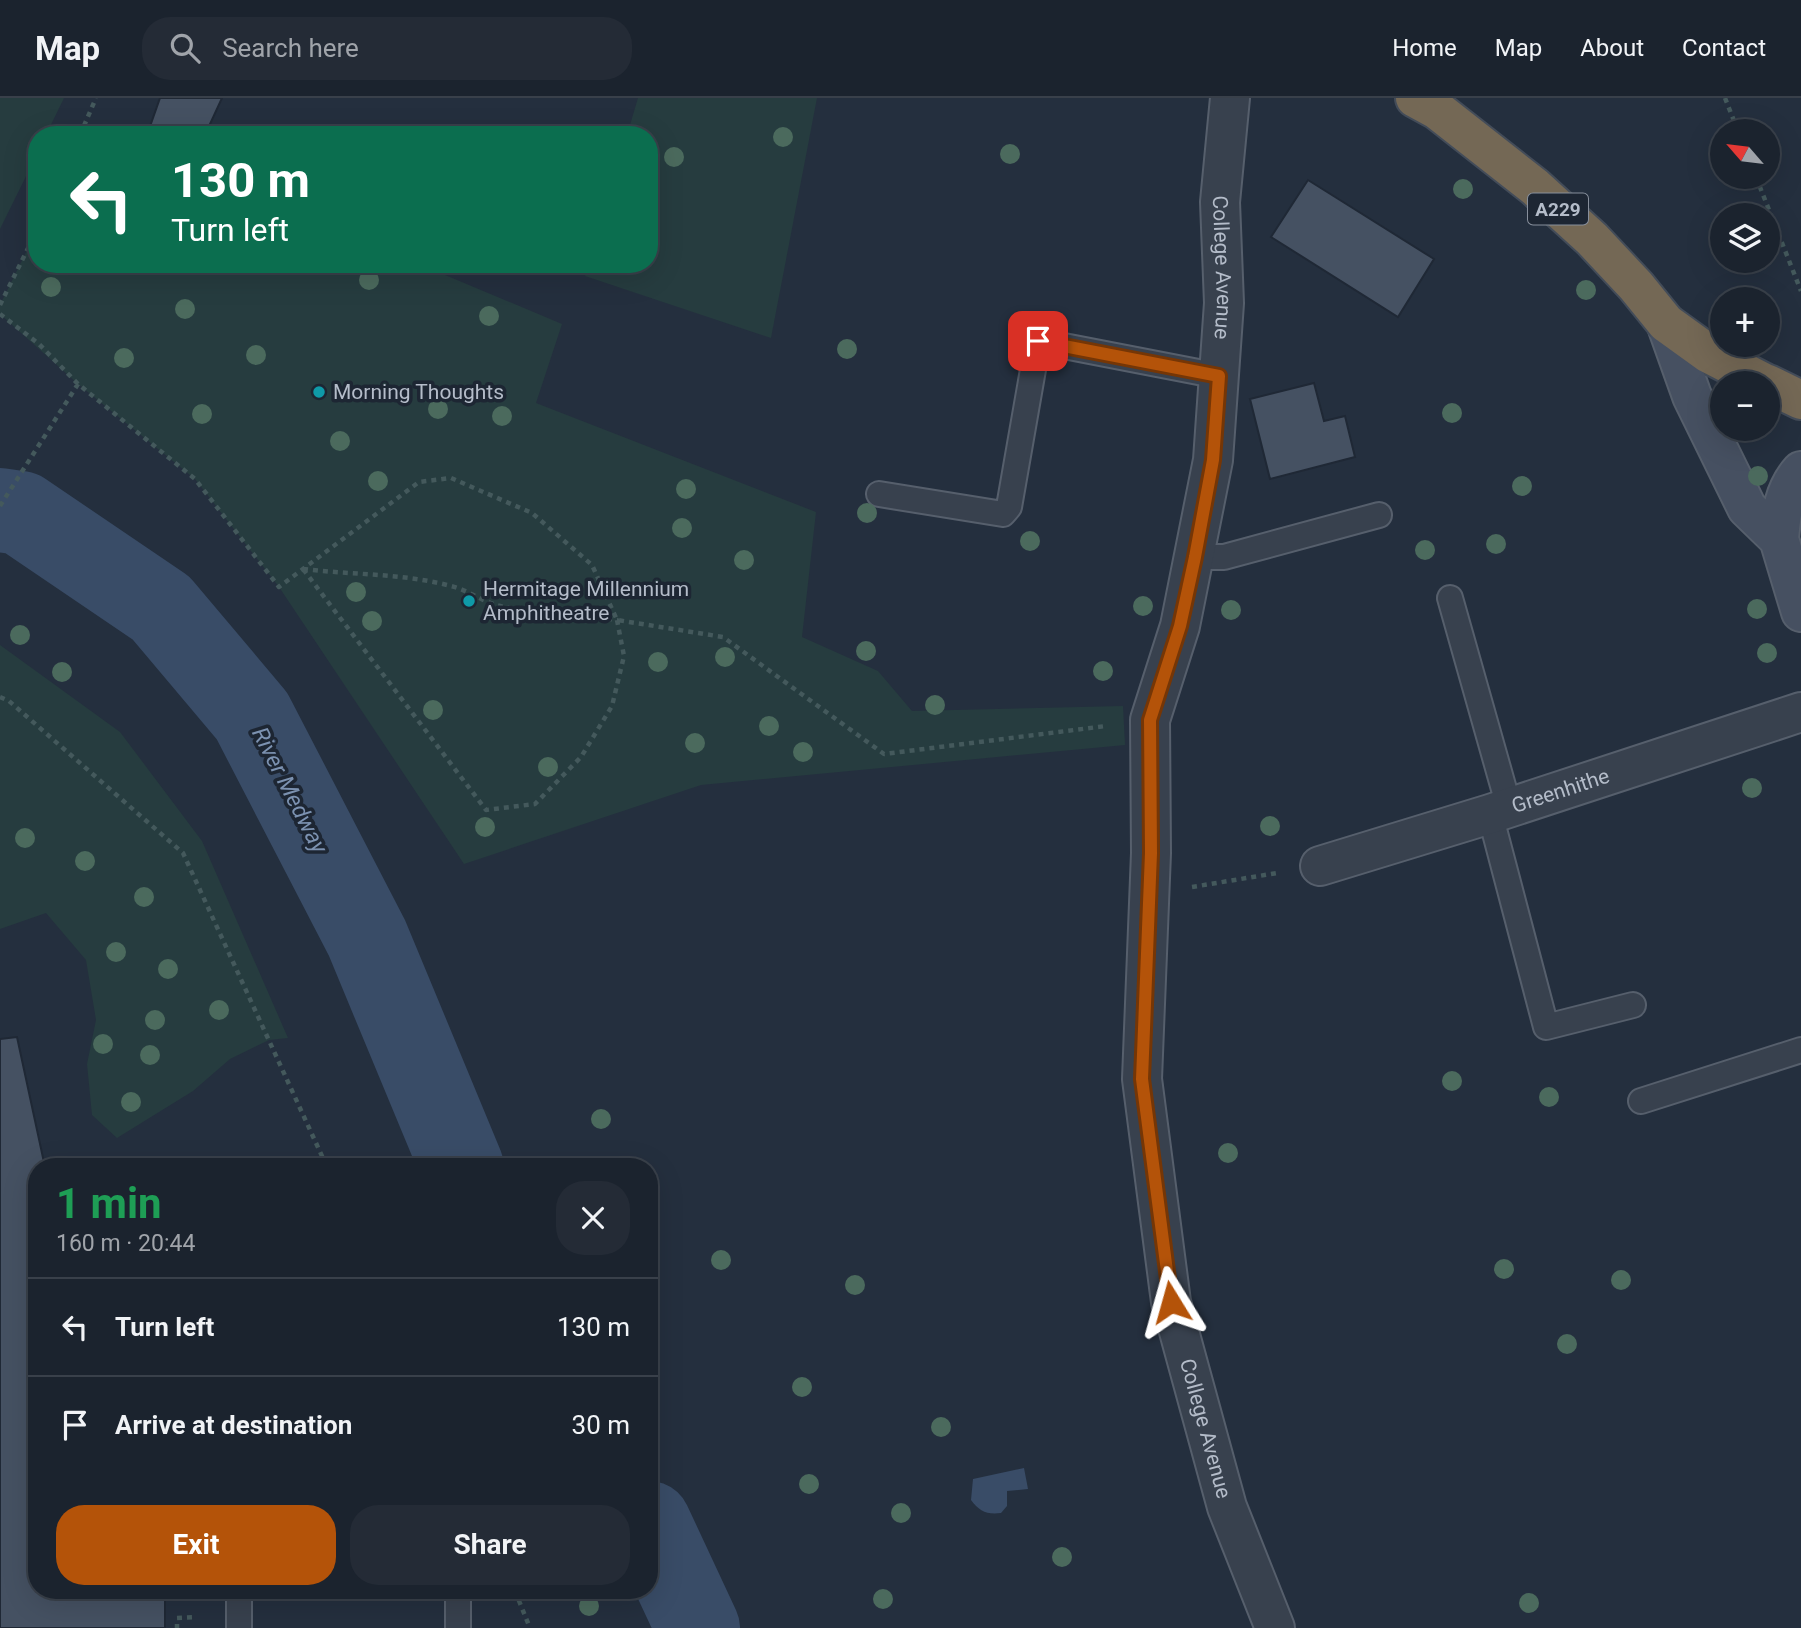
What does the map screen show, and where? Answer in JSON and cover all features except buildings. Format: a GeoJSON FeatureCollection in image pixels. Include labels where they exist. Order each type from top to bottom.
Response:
{"type":"FeatureCollection","features":[{"type":"Feature","properties":{"kind":"highway","name":"A229"},"geometry":{"type":"LineString","coordinates":[[1415,98],[1437,110],[1535,187],[1591,239],[1636,286],[1666,323],[1709,354],[1741,371]]}},
{"type":"Feature","properties":{"kind":"highway","name":"A229"},"geometry":{"type":"LineString","coordinates":[[1780,390],[1801,400]]}},
{"type":"Feature","properties":{"kind":"main road"},"geometry":{"type":"LineString","coordinates":[[1666,323],[1692,396],[1747,508],[1779,539]]}},
{"type":"Feature","properties":{"kind":"main road"},"geometry":{"type":"LineString","coordinates":[[1801,471],[1793,481],[1781,511],[1779,539],[1801,612]]}},
{"type":"Feature","properties":{"kind":"street","name":"College Avenue"},"geometry":{"type":"LineString","coordinates":[[1230,98],[1220,202],[1224,303],[1213,460],[1180,626],[1150,720],[1151,853],[1142,1079],[1171,1302],[1227,1507],[1275,1628]]}},
{"type":"Feature","properties":{"kind":"street","name":"Greenhithe"},"geometry":{"type":"LineString","coordinates":[[1320,866],[1499,811],[1801,712]]}},
{"type":"Feature","properties":{"kind":"lane"},"geometry":{"type":"LineString","coordinates":[[879,494],[1003,514],[1009,507],[1038,341],[1219,376]]}},
{"type":"Feature","properties":{"kind":"lane"},"geometry":{"type":"LineString","coordinates":[[1195,557],[1224,557],[1379,515]]}},
{"type":"Feature","properties":{"kind":"lane"},"geometry":{"type":"LineString","coordinates":[[1450,598],[1546,1027],[1633,1005]]}},
{"type":"Feature","properties":{"kind":"lane"},"geometry":{"type":"LineString","coordinates":[[1641,1101],[1801,1050]]}},
{"type":"Feature","properties":{"kind":"lane"},"geometry":{"type":"LineString","coordinates":[[239,1599],[239,1628]]}},
{"type":"Feature","properties":{"kind":"lane"},"geometry":{"type":"LineString","coordinates":[[458,1599],[458,1628]]}},
{"type":"Feature","properties":{"kind":"path"},"geometry":{"type":"LineString","coordinates":[[84,126],[96,98]]}},
{"type":"Feature","properties":{"kind":"path"},"geometry":{"type":"LineString","coordinates":[[1725,98],[1733,119]]}},
{"type":"Feature","properties":{"kind":"path"},"geometry":{"type":"LineString","coordinates":[[1761,189],[1801,291]]}},
{"type":"Feature","properties":{"kind":"path"},"geometry":{"type":"LineString","coordinates":[[0,305],[28,248]]}},
{"type":"Feature","properties":{"kind":"path"},"geometry":{"type":"LineString","coordinates":[[0,314],[39,344],[78,384],[195,479],[279,587],[303,569],[419,482],[451,478],[533,513],[592,565],[617,620],[624,656],[612,706],[581,757],[535,804],[486,810],[303,569]]}},
{"type":"Feature","properties":{"kind":"path"},"geometry":{"type":"LineString","coordinates":[[0,506],[78,384]]}},
{"type":"Feature","properties":{"kind":"path"},"geometry":{"type":"LineString","coordinates":[[303,569],[347,574],[370,573],[424,581],[452,586],[498,606],[617,620],[723,637],[884,754],[1150,720]]}},
{"type":"Feature","properties":{"kind":"path"},"geometry":{"type":"LineString","coordinates":[[0,697],[9,701],[183,853],[323,1158]]}},
{"type":"Feature","properties":{"kind":"path"},"geometry":{"type":"LineString","coordinates":[[1151,853],[1177,889],[1320,866]]}},
{"type":"Feature","properties":{"kind":"path"},"geometry":{"type":"LineString","coordinates":[[517,1599],[530,1628]]}},
{"type":"Feature","properties":{"kind":"path"},"geometry":{"type":"LineString","coordinates":[[177,1618],[197,1617]]}},
{"type":"Feature","properties":{"kind":"green space"},"geometry":{"type":"Polygon","coordinates":[[[0,98],[64,98],[50,126],[28,126],[28,172],[0,229],[0,98]]]}},
{"type":"Feature","properties":{"kind":"green space"},"geometry":{"type":"Polygon","coordinates":[[[638,98],[817,98],[771,338],[585,276],[586,273],[658,273],[658,126],[630,126],[638,98]]]}},
{"type":"Feature","properties":{"kind":"green space"},"geometry":{"type":"Polygon","coordinates":[[[28,248],[28,273],[440,273],[562,324],[536,403],[816,512],[802,637],[878,671],[912,711],[1123,706],[1125,745],[701,785],[464,864],[279,587],[195,479],[78,384],[0,314],[0,305],[28,248]]]}},
{"type":"Feature","properties":{"kind":"green space"},"geometry":{"type":"Polygon","coordinates":[[[0,645],[120,732],[202,841],[288,1038],[269,1040],[230,1059],[193,1091],[117,1138],[92,1115],[87,1064],[96,1020],[86,960],[46,913],[0,929],[0,645]]]}},
{"type":"Feature","properties":{"kind":"water"},"geometry":{"type":"Polygon","coordinates":[[[1024,1468],[1028,1489],[1007,1491],[1007,1506],[1001,1513],[984,1511],[971,1500],[973,1479],[1024,1468]]]}},
{"type":"Feature","properties":{"kind":"waterway","name":"River Medway"},"geometry":{"type":"LineString","coordinates":[[0,510],[21,513],[161,608],[252,716],[367,938],[458,1158]]}},
{"type":"Feature","properties":{"kind":"waterway","name":"River Medway"},"geometry":{"type":"LineString","coordinates":[[658,1542],[698,1628]]}},
{"type":"Feature","properties":{"kind":"place","name":"Morning Thoughts"},"geometry":{"type":"Point","coordinates":[319,392]}},
{"type":"Feature","properties":{"kind":"place","name":"Hermitage Millennium Amphitheatre"},"geometry":{"type":"Point","coordinates":[469,601]}},
{"type":"Feature","properties":{"kind":"route"},"geometry":{"type":"LineString","coordinates":[[1038,341],[1219,376],[1213,460],[1195,557],[1180,626],[1150,720],[1151,853],[1142,1079],[1171,1302]]}}]}
